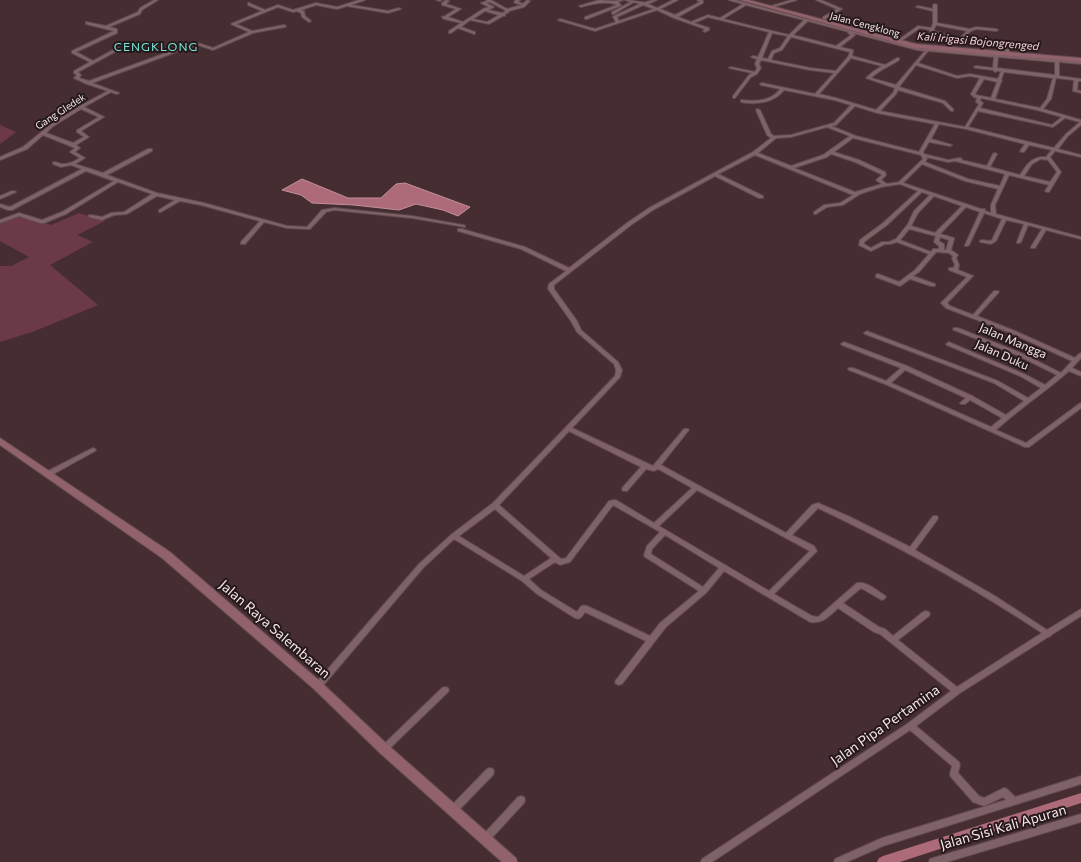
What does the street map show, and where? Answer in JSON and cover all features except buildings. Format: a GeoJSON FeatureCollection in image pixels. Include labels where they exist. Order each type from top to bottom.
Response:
{"type":"FeatureCollection","features":[{"type":"Feature","properties":{"kind":"main road","name":"Jalan Cengklong"},"geometry":{"type":"LineString","coordinates":[[746,2],[770,7],[811,20],[929,49],[997,55],[1007,54],[1022,57],[1081,62]]}},
{"type":"Feature","properties":{"kind":"main road","name":"Jalan Raya Salembaran"},"geometry":{"type":"LineString","coordinates":[[0,441],[166,555],[318,686],[384,749],[511,862]]}},
{"type":"Feature","properties":{"kind":"street"},"geometry":{"type":"LineString","coordinates":[[106,27],[140,13],[141,9],[156,0]]}},
{"type":"Feature","properties":{"kind":"street"},"geometry":{"type":"LineString","coordinates":[[252,32],[232,24],[276,5],[293,11],[316,4],[336,8],[363,0]]}},
{"type":"Feature","properties":{"kind":"street"},"geometry":{"type":"LineString","coordinates":[[439,0],[447,1],[443,4],[459,9],[443,17],[463,23]]}},
{"type":"Feature","properties":{"kind":"street"},"geometry":{"type":"LineString","coordinates":[[518,0],[516,2],[524,5]]}},
{"type":"Feature","properties":{"kind":"street"},"geometry":{"type":"LineString","coordinates":[[581,6],[604,0],[616,2],[621,0]]}},
{"type":"Feature","properties":{"kind":"street"},"geometry":{"type":"LineString","coordinates":[[627,0],[644,4],[655,10],[708,29],[705,31]]}},
{"type":"Feature","properties":{"kind":"street"},"geometry":{"type":"LineString","coordinates":[[618,22],[615,18],[655,0]]}},
{"type":"Feature","properties":{"kind":"street"},"geometry":{"type":"LineString","coordinates":[[560,20],[593,30],[655,10],[676,0]]}},
{"type":"Feature","properties":{"kind":"street"},"geometry":{"type":"LineString","coordinates":[[675,17],[702,2],[699,0]]}},
{"type":"Feature","properties":{"kind":"street"},"geometry":{"type":"LineString","coordinates":[[731,0],[746,2],[800,17]]}},
{"type":"Feature","properties":{"kind":"street"},"geometry":{"type":"LineString","coordinates":[[770,7],[795,0]]}},
{"type":"Feature","properties":{"kind":"street"},"geometry":{"type":"LineString","coordinates":[[818,0],[840,10],[824,18]]}},
{"type":"Feature","properties":{"kind":"street"},"geometry":{"type":"LineString","coordinates":[[450,32],[484,10],[492,7],[483,3],[489,1],[507,10]]}},
{"type":"Feature","properties":{"kind":"street"},"geometry":{"type":"LineString","coordinates":[[469,19],[488,23],[504,15],[507,10],[524,5],[528,1]]}},
{"type":"Feature","properties":{"kind":"street"},"geometry":{"type":"LineString","coordinates":[[586,18],[619,5],[616,2]]}},
{"type":"Feature","properties":{"kind":"street"},"geometry":{"type":"LineString","coordinates":[[613,13],[633,2]]}},
{"type":"Feature","properties":{"kind":"street"},"geometry":{"type":"LineString","coordinates":[[720,19],[746,2]]}},
{"type":"Feature","properties":{"kind":"street"},"geometry":{"type":"LineString","coordinates":[[249,4],[265,11]]}},
{"type":"Feature","properties":{"kind":"street"},"geometry":{"type":"LineString","coordinates":[[346,5],[388,12],[399,8]]}},
{"type":"Feature","properties":{"kind":"street"},"geometry":{"type":"LineString","coordinates":[[932,29],[935,24],[935,5]]}},
{"type":"Feature","properties":{"kind":"street"},"geometry":{"type":"LineString","coordinates":[[918,7],[935,10]]}},
{"type":"Feature","properties":{"kind":"street"},"geometry":{"type":"LineString","coordinates":[[298,10],[304,13],[303,16],[309,21]]}},
{"type":"Feature","properties":{"kind":"street"},"geometry":{"type":"LineString","coordinates":[[484,10],[504,15]]}},
{"type":"Feature","properties":{"kind":"street"},"geometry":{"type":"LineString","coordinates":[[691,22],[707,16],[852,51],[850,56],[816,95]]}},
{"type":"Feature","properties":{"kind":"street"},"geometry":{"type":"LineString","coordinates":[[769,60],[773,53],[781,49],[790,36],[811,20],[894,44],[929,49]]}},
{"type":"Feature","properties":{"kind":"street"},"geometry":{"type":"LineString","coordinates":[[86,23],[117,31],[73,52],[93,62]]}},
{"type":"Feature","properties":{"kind":"street"},"geometry":{"type":"LineString","coordinates":[[935,24],[970,30]]}},
{"type":"Feature","properties":{"kind":"street"},"geometry":{"type":"LineString","coordinates":[[118,49],[75,72],[79,75],[76,78],[88,83],[182,48],[198,44],[213,49],[252,32],[284,26]]}},
{"type":"Feature","properties":{"kind":"street"},"geometry":{"type":"LineString","coordinates":[[458,26],[474,33]]}},
{"type":"Feature","properties":{"kind":"street"},"geometry":{"type":"LineString","coordinates":[[898,42],[919,27],[932,29],[932,32],[946,36]]}},
{"type":"Feature","properties":{"kind":"street"},"geometry":{"type":"LineString","coordinates":[[962,38],[970,30],[976,28],[996,30]]}},
{"type":"Feature","properties":{"kind":"street"},"geometry":{"type":"LineString","coordinates":[[837,48],[853,35],[844,30]]}},
{"type":"Feature","properties":{"kind":"street"},"geometry":{"type":"LineString","coordinates":[[734,97],[750,76],[756,73],[759,67],[757,63],[761,58],[771,32]]}},
{"type":"Feature","properties":{"kind":"street"},"geometry":{"type":"LineString","coordinates":[[1007,54],[1008,44]]}},
{"type":"Feature","properties":{"kind":"street"},"geometry":{"type":"LineString","coordinates":[[877,112],[929,49]]}},
{"type":"Feature","properties":{"kind":"street"},"geometry":{"type":"LineString","coordinates":[[995,71],[997,55],[1022,57]]}},
{"type":"Feature","properties":{"kind":"street"},"geometry":{"type":"LineString","coordinates":[[850,56],[886,66]]}},
{"type":"Feature","properties":{"kind":"street"},"geometry":{"type":"LineString","coordinates":[[753,57],[810,69],[836,72]]}},
{"type":"Feature","properties":{"kind":"street"},"geometry":{"type":"LineString","coordinates":[[898,59],[889,66],[881,66],[868,78],[944,102],[952,110]]}},
{"type":"Feature","properties":{"kind":"street"},"geometry":{"type":"LineString","coordinates":[[1041,109],[1048,101],[1056,76],[1059,60]]}},
{"type":"Feature","properties":{"kind":"street"},"geometry":{"type":"LineString","coordinates":[[916,64],[957,77],[969,75],[1000,81]]}},
{"type":"Feature","properties":{"kind":"street"},"geometry":{"type":"LineString","coordinates":[[976,67],[1002,72],[1056,76],[1081,80]]}},
{"type":"Feature","properties":{"kind":"street"},"geometry":{"type":"LineString","coordinates":[[731,68],[756,73]]}},
{"type":"Feature","properties":{"kind":"street"},"geometry":{"type":"LineString","coordinates":[[993,99],[1002,72]]}},
{"type":"Feature","properties":{"kind":"street"},"geometry":{"type":"LineString","coordinates":[[983,77],[973,94],[979,97],[1041,109],[1081,122],[1067,135],[1049,156],[1059,172],[1047,191]]}},
{"type":"Feature","properties":{"kind":"street"},"geometry":{"type":"LineString","coordinates":[[1076,79],[1075,91],[1081,92]]}},
{"type":"Feature","properties":{"kind":"street","name":"Gang Gledek"},"geometry":{"type":"LineString","coordinates":[[88,83],[111,91]]}},
{"type":"Feature","properties":{"kind":"street"},"geometry":{"type":"LineString","coordinates":[[762,84],[816,95],[877,112],[966,128],[1081,156]]}},
{"type":"Feature","properties":{"kind":"street"},"geometry":{"type":"LineString","coordinates":[[742,101],[751,103],[762,101],[777,95],[783,88]]}},
{"type":"Feature","properties":{"kind":"street"},"geometry":{"type":"LineString","coordinates":[[111,91],[117,93]]}},
{"type":"Feature","properties":{"kind":"street","name":"Gang Gledek"},"geometry":{"type":"LineString","coordinates":[[0,159],[26,148],[43,133],[81,107],[111,91]]}},
{"type":"Feature","properties":{"kind":"street"},"geometry":{"type":"LineString","coordinates":[[966,128],[981,103],[978,102],[979,97]]}},
{"type":"Feature","properties":{"kind":"street"},"geometry":{"type":"LineString","coordinates":[[318,686],[404,584],[454,536],[495,505],[618,376],[619,370],[616,363],[579,331],[574,320],[551,289],[551,285],[640,216],[755,153],[774,138],[791,136],[835,124],[854,105]]}},
{"type":"Feature","properties":{"kind":"street"},"geometry":{"type":"LineString","coordinates":[[73,145],[87,137],[78,130],[102,117],[81,107]]}},
{"type":"Feature","properties":{"kind":"street"},"geometry":{"type":"LineString","coordinates":[[977,109],[1051,126],[1055,126],[1064,116]]}},
{"type":"Feature","properties":{"kind":"street"},"geometry":{"type":"LineString","coordinates":[[758,110],[769,135],[774,138]]}},
{"type":"Feature","properties":{"kind":"street"},"geometry":{"type":"LineString","coordinates":[[921,154],[938,123]]}},
{"type":"Feature","properties":{"kind":"street"},"geometry":{"type":"LineString","coordinates":[[827,126],[852,136],[948,161],[958,160],[1051,184]]}},
{"type":"Feature","properties":{"kind":"street"},"geometry":{"type":"LineString","coordinates":[[43,133],[78,148],[72,152],[83,158],[72,164],[61,166],[55,163]]}},
{"type":"Feature","properties":{"kind":"street"},"geometry":{"type":"LineString","coordinates":[[792,167],[831,152],[852,136]]}},
{"type":"Feature","properties":{"kind":"street"},"geometry":{"type":"LineString","coordinates":[[928,140],[950,145]]}},
{"type":"Feature","properties":{"kind":"street"},"geometry":{"type":"LineString","coordinates":[[1022,151],[1028,143]]}},
{"type":"Feature","properties":{"kind":"street"},"geometry":{"type":"LineString","coordinates":[[103,174],[150,150]]}},
{"type":"Feature","properties":{"kind":"street"},"geometry":{"type":"LineString","coordinates":[[831,152],[857,161],[883,173],[884,175],[878,180],[886,185]]}},
{"type":"Feature","properties":{"kind":"street"},"geometry":{"type":"LineString","coordinates":[[755,153],[858,194]]}},
{"type":"Feature","properties":{"kind":"street"},"geometry":{"type":"LineString","coordinates":[[900,183],[926,157],[921,154]]}},
{"type":"Feature","properties":{"kind":"street"},"geometry":{"type":"LineString","coordinates":[[988,168],[995,154]]}},
{"type":"Feature","properties":{"kind":"street"},"geometry":{"type":"LineString","coordinates":[[1022,176],[1030,163],[1040,158],[1050,159]]}},
{"type":"Feature","properties":{"kind":"street"},"geometry":{"type":"LineString","coordinates":[[921,162],[967,180],[1001,188]]}},
{"type":"Feature","properties":{"kind":"street"},"geometry":{"type":"LineString","coordinates":[[72,164],[156,194],[202,204],[287,227],[308,228],[326,210],[343,209],[412,217],[462,228],[523,248],[570,270]]}},
{"type":"Feature","properties":{"kind":"street"},"geometry":{"type":"LineString","coordinates":[[1,206],[8,209],[12,208],[86,170]]}},
{"type":"Feature","properties":{"kind":"street"},"geometry":{"type":"LineString","coordinates":[[994,215],[993,205],[1008,173]]}},
{"type":"Feature","properties":{"kind":"street"},"geometry":{"type":"LineString","coordinates":[[716,175],[761,197]]}},
{"type":"Feature","properties":{"kind":"street"},"geometry":{"type":"LineString","coordinates":[[0,222],[19,214],[42,222],[64,213],[118,180]]}},
{"type":"Feature","properties":{"kind":"street"},"geometry":{"type":"LineString","coordinates":[[816,212],[826,206],[841,204],[858,194],[886,185],[900,183],[994,215],[1081,238]]}},
{"type":"Feature","properties":{"kind":"street"},"geometry":{"type":"LineString","coordinates":[[920,191],[885,224],[860,243],[871,250],[884,243],[890,243],[896,240],[908,227],[916,212],[933,195]]}},
{"type":"Feature","properties":{"kind":"street"},"geometry":{"type":"LineString","coordinates":[[0,198],[14,192]]}},
{"type":"Feature","properties":{"kind":"street"},"geometry":{"type":"LineString","coordinates":[[91,216],[102,219],[113,214],[125,213],[156,194]]}},
{"type":"Feature","properties":{"kind":"street"},"geometry":{"type":"LineString","coordinates":[[161,211],[179,199]]}},
{"type":"Feature","properties":{"kind":"street"},"geometry":{"type":"LineString","coordinates":[[941,251],[942,245],[936,242],[938,235],[943,227],[966,205]]}},
{"type":"Feature","properties":{"kind":"street"},"geometry":{"type":"LineString","coordinates":[[967,245],[982,210]]}},
{"type":"Feature","properties":{"kind":"street"},"geometry":{"type":"LineString","coordinates":[[982,242],[991,243],[994,241],[1005,218]]}},
{"type":"Feature","properties":{"kind":"street"},"geometry":{"type":"LineString","coordinates":[[243,243],[264,221]]}},
{"type":"Feature","properties":{"kind":"street"},"geometry":{"type":"LineString","coordinates":[[1019,242],[1026,224]]}},
{"type":"Feature","properties":{"kind":"street"},"geometry":{"type":"LineString","coordinates":[[908,227],[952,238],[949,252]]}},
{"type":"Feature","properties":{"kind":"street"},"geometry":{"type":"LineString","coordinates":[[1033,247],[1044,229]]}},
{"type":"Feature","properties":{"kind":"street"},"geometry":{"type":"LineString","coordinates":[[896,240],[932,254]]}},
{"type":"Feature","properties":{"kind":"street"},"geometry":{"type":"LineString","coordinates":[[878,276],[900,284],[910,277],[935,250],[949,252],[956,255],[954,258],[957,265],[953,270],[970,276],[944,303],[948,307],[1075,360]]}},
{"type":"Feature","properties":{"kind":"street"},"geometry":{"type":"LineString","coordinates":[[910,277],[933,285]]}},
{"type":"Feature","properties":{"kind":"street"},"geometry":{"type":"LineString","coordinates":[[974,317],[996,292]]}},
{"type":"Feature","properties":{"kind":"street","name":"Jalan Mangga"},"geometry":{"type":"LineString","coordinates":[[956,329],[1019,354],[1061,375]]}},
{"type":"Feature","properties":{"kind":"street"},"geometry":{"type":"LineString","coordinates":[[868,333],[996,382],[1029,401]]}},
{"type":"Feature","properties":{"kind":"street"},"geometry":{"type":"LineString","coordinates":[[844,344],[905,367],[971,397],[1005,417]]}},
{"type":"Feature","properties":{"kind":"street","name":"Jalan Duku"},"geometry":{"type":"LineString","coordinates":[[949,344],[1022,375],[1046,388]]}},
{"type":"Feature","properties":{"kind":"street"},"geometry":{"type":"LineString","coordinates":[[992,430],[1005,417],[1046,388],[1081,354]]}},
{"type":"Feature","properties":{"kind":"street"},"geometry":{"type":"LineString","coordinates":[[887,383],[905,367]]}},
{"type":"Feature","properties":{"kind":"street"},"geometry":{"type":"LineString","coordinates":[[1068,368],[1081,374]]}},
{"type":"Feature","properties":{"kind":"street"},"geometry":{"type":"LineString","coordinates":[[851,369],[887,383],[1027,446],[1081,405]]}},
{"type":"Feature","properties":{"kind":"street"},"geometry":{"type":"LineString","coordinates":[[962,403],[971,397]]}},
{"type":"Feature","properties":{"kind":"street"},"geometry":{"type":"LineString","coordinates":[[569,429],[654,469],[686,430]]}},
{"type":"Feature","properties":{"kind":"street"},"geometry":{"type":"LineString","coordinates":[[48,474],[93,450]]}},
{"type":"Feature","properties":{"kind":"street"},"geometry":{"type":"LineString","coordinates":[[625,489],[645,466]]}},
{"type":"Feature","properties":{"kind":"street"},"geometry":{"type":"LineString","coordinates":[[657,466],[812,548],[814,551],[769,595]]}},
{"type":"Feature","properties":{"kind":"street"},"geometry":{"type":"LineString","coordinates":[[654,526],[697,488]]}},
{"type":"Feature","properties":{"kind":"street"},"geometry":{"type":"LineString","coordinates":[[495,505],[554,559],[560,562],[568,560],[611,503],[614,502],[813,620],[820,618],[860,585],[882,597]]}},
{"type":"Feature","properties":{"kind":"street"},"geometry":{"type":"LineString","coordinates":[[787,536],[814,507],[818,505],[911,551],[1027,619],[1048,634]]}},
{"type":"Feature","properties":{"kind":"street"},"geometry":{"type":"LineString","coordinates":[[911,551],[935,518]]}},
{"type":"Feature","properties":{"kind":"street"},"geometry":{"type":"LineString","coordinates":[[664,532],[649,548],[647,555],[704,590]]}},
{"type":"Feature","properties":{"kind":"street"},"geometry":{"type":"LineString","coordinates":[[454,536],[524,579],[539,592],[578,616],[584,608],[651,640]]}},
{"type":"Feature","properties":{"kind":"street"},"geometry":{"type":"LineString","coordinates":[[524,579],[554,559]]}},
{"type":"Feature","properties":{"kind":"street"},"geometry":{"type":"LineString","coordinates":[[619,682],[663,625],[704,590],[723,568]]}},
{"type":"Feature","properties":{"kind":"street"},"geometry":{"type":"LineString","coordinates":[[838,604],[893,640],[957,691]]}},
{"type":"Feature","properties":{"kind":"street","name":"Jalan Pipa Pertamina"},"geometry":{"type":"LineString","coordinates":[[705,862],[910,726],[957,691],[1081,612]]}},
{"type":"Feature","properties":{"kind":"street"},"geometry":{"type":"LineString","coordinates":[[893,640],[926,614]]}},
{"type":"Feature","properties":{"kind":"street"},"geometry":{"type":"LineString","coordinates":[[384,749],[445,690]]}},
{"type":"Feature","properties":{"kind":"street"},"geometry":{"type":"LineString","coordinates":[[910,726],[956,765],[954,774],[976,798],[984,802],[1004,792],[1013,801]]}},
{"type":"Feature","properties":{"kind":"street"},"geometry":{"type":"LineString","coordinates":[[453,810],[490,772]]}},
{"type":"Feature","properties":{"kind":"street"},"geometry":{"type":"LineString","coordinates":[[838,862],[882,842],[1081,780]]}},
{"type":"Feature","properties":{"kind":"street"},"geometry":{"type":"LineString","coordinates":[[485,839],[521,800]]}},
{"type":"Feature","properties":{"kind":"street","name":"Jalan Sisi Kali Apuran"},"geometry":{"type":"LineString","coordinates":[[933,862],[1081,818]]}},
{"type":"Feature","properties":{"kind":"shaded area"},"geometry":{"type":"Polygon","coordinates":[[[0,125],[16,132],[0,144],[0,125]]]}},
{"type":"Feature","properties":{"kind":"shaded area"},"geometry":{"type":"Polygon","coordinates":[[[302,179],[348,198],[381,198],[396,184],[405,183],[470,207],[458,216],[443,210],[416,204],[399,210],[354,205],[312,203],[301,195],[282,190],[302,179]]]}},
{"type":"Feature","properties":{"kind":"shaded area"},"geometry":{"type":"Polygon","coordinates":[[[19,213],[51,225],[79,213],[105,221],[77,235],[93,242],[50,265],[98,305],[35,331],[0,342],[0,266],[11,266],[29,257],[0,241],[0,220],[19,213]]]}},
{"type":"Feature","properties":{"kind":"waterway","name":"Kali Irigasi Bojongrenged"},"geometry":{"type":"LineString","coordinates":[[736,0],[774,10]]}},
{"type":"Feature","properties":{"kind":"waterway"},"geometry":{"type":"LineString","coordinates":[[883,862],[1081,798]]}},
{"type":"Feature","properties":{"kind":"district","name":"CENGKLONG"},"geometry":{"type":"Point","coordinates":[156,47]}}]}
